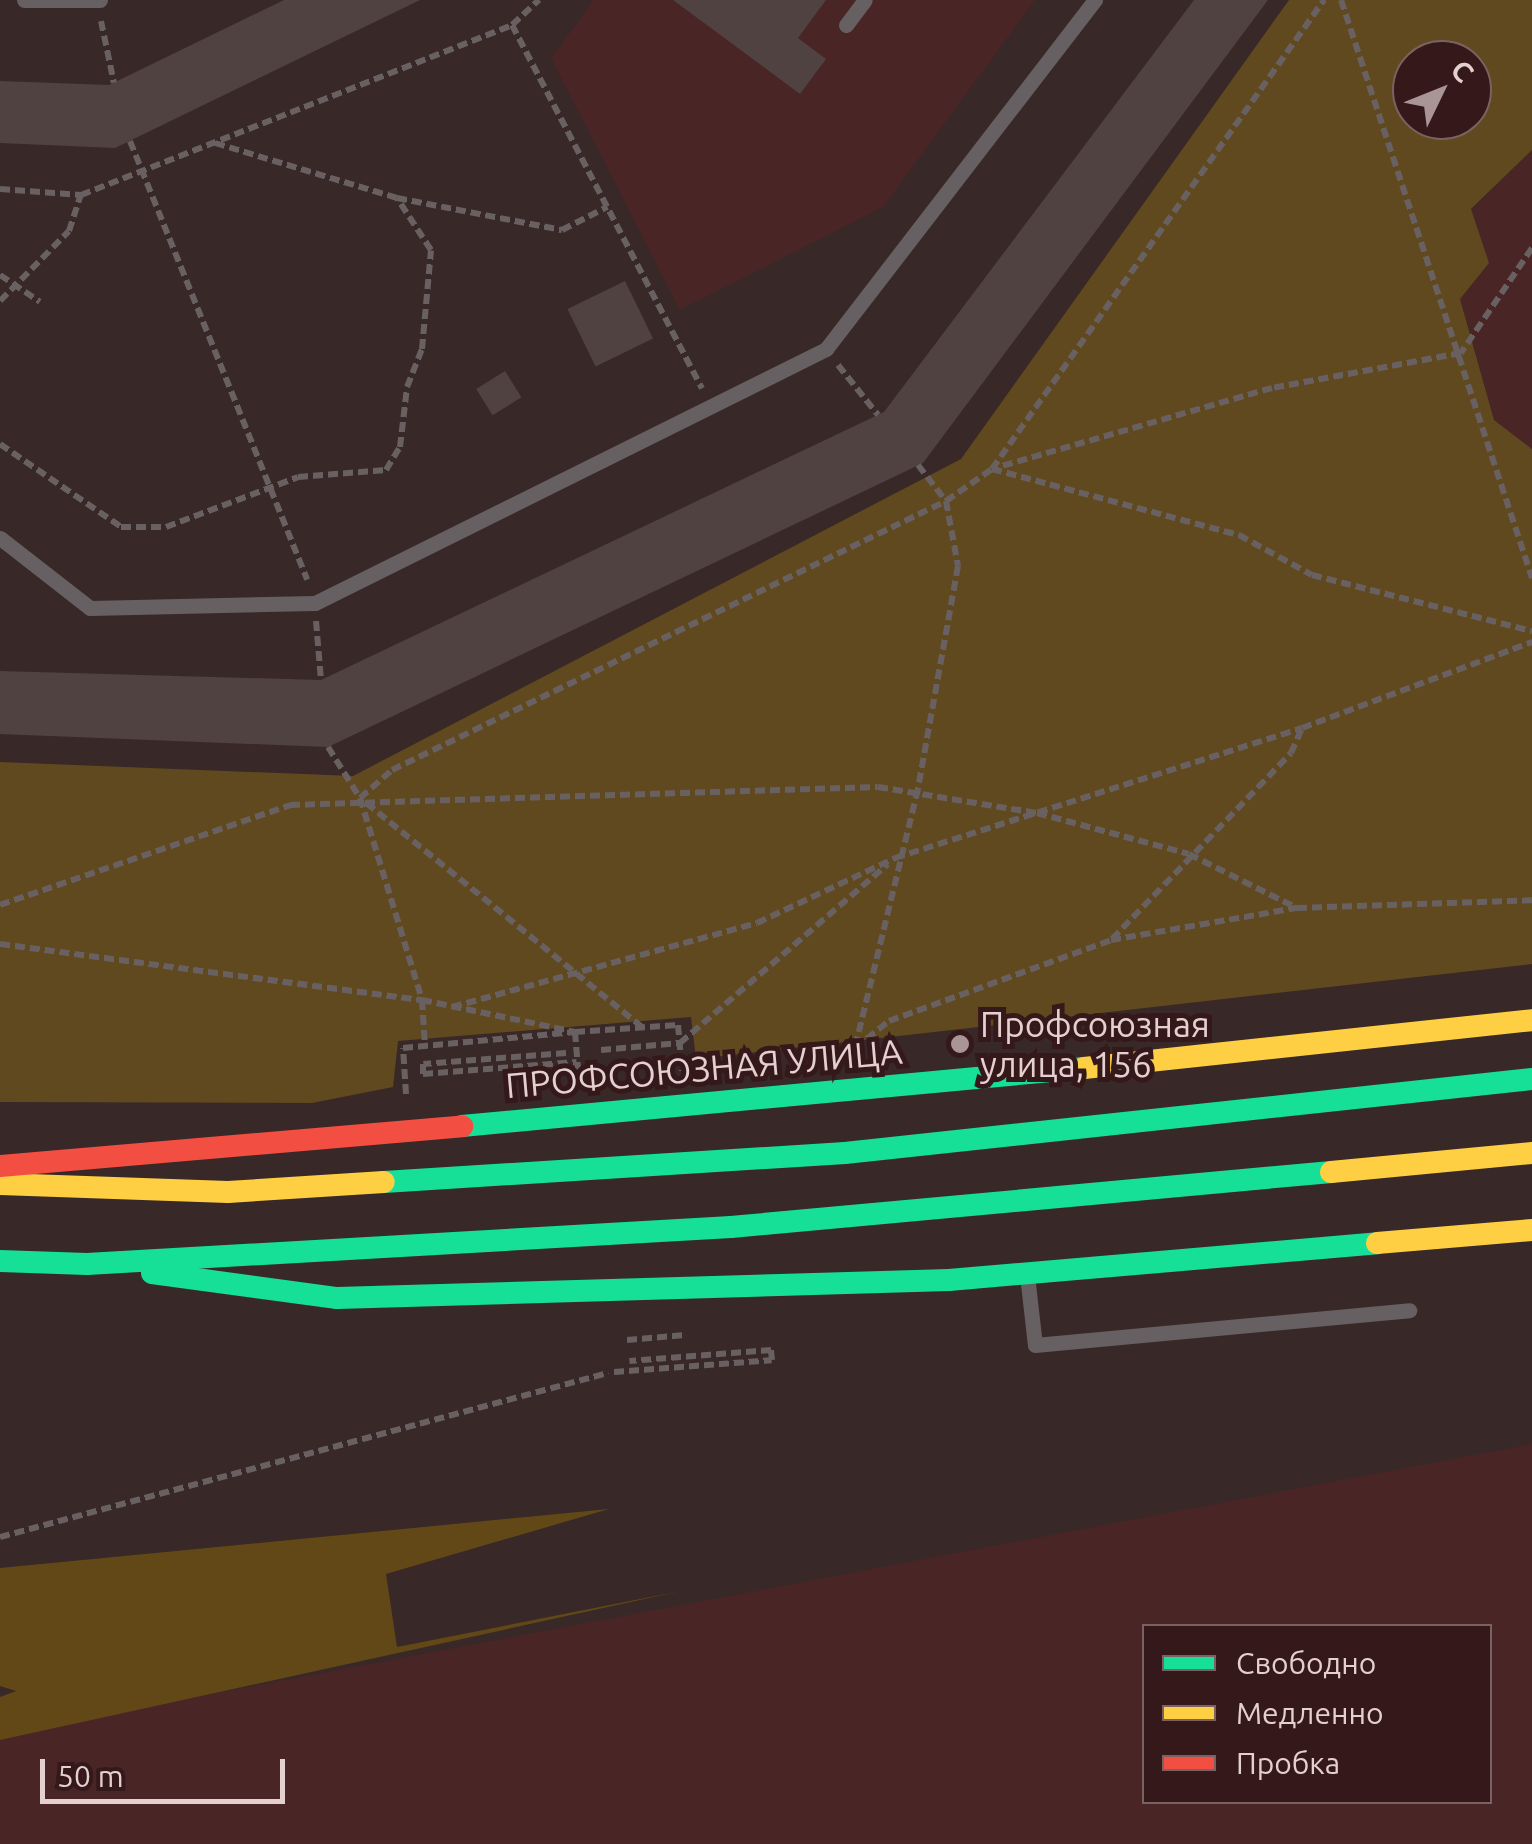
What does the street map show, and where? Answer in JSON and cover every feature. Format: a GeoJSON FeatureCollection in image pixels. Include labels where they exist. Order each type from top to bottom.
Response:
{"type":"FeatureCollection","features":[{"type":"Feature","properties":{"kind":"main road","name":"ПРОФСОЮЗНАЯ УЛИЦА"},"geometry":{"type":"LineString","coordinates":[[0,1166],[227,1140],[863,1092],[1532,1020]]}},
{"type":"Feature","properties":{"kind":"main road"},"geometry":{"type":"LineString","coordinates":[[0,1184],[228,1192],[805,1156],[1532,1080]]}},
{"type":"Feature","properties":{"kind":"main road"},"geometry":{"type":"LineString","coordinates":[[87,1264],[731,1227],[1390,1170],[1532,1154]]}},
{"type":"Feature","properties":{"kind":"main road"},"geometry":{"type":"LineString","coordinates":[[0,1260],[87,1264],[337,1298],[1027,1273],[1532,1230]]}},
{"type":"Feature","properties":{"kind":"lane"},"geometry":{"type":"LineString","coordinates":[[24,0],[99,1]]}},
{"type":"Feature","properties":{"kind":"lane"},"geometry":{"type":"LineString","coordinates":[[846,25],[865,0]]}},
{"type":"Feature","properties":{"kind":"lane"},"geometry":{"type":"LineString","coordinates":[[0,538],[90,608],[315,602],[712,407],[826,350],[1095,0]]}},
{"type":"Feature","properties":{"kind":"lane"},"geometry":{"type":"LineString","coordinates":[[1027,1273],[1035,1345],[1409,1310]]}},
{"type":"Feature","properties":{"kind":"path"},"geometry":{"type":"LineString","coordinates":[[0,189],[81,195],[512,24],[539,0]]}},
{"type":"Feature","properties":{"kind":"path"},"geometry":{"type":"LineString","coordinates":[[992,469],[1324,0]]}},
{"type":"Feature","properties":{"kind":"path"},"geometry":{"type":"LineString","coordinates":[[1342,0],[1532,578]]}},
{"type":"Feature","properties":{"kind":"path"},"geometry":{"type":"LineString","coordinates":[[99,1],[114,83]]}},
{"type":"Feature","properties":{"kind":"path"},"geometry":{"type":"LineString","coordinates":[[512,24],[712,407]]}},
{"type":"Feature","properties":{"kind":"path"},"geometry":{"type":"LineString","coordinates":[[130,141],[137,173],[274,488],[315,602],[321,680]]}},
{"type":"Feature","properties":{"kind":"path"},"geometry":{"type":"LineString","coordinates":[[214,142],[397,198],[562,230],[607,207]]}},
{"type":"Feature","properties":{"kind":"path"},"geometry":{"type":"LineString","coordinates":[[0,302],[69,231],[81,195]]}},
{"type":"Feature","properties":{"kind":"path"},"geometry":{"type":"LineString","coordinates":[[0,444],[120,527],[166,526],[298,477],[386,470],[400,446],[408,387],[422,349],[431,250],[397,198]]}},
{"type":"Feature","properties":{"kind":"path"},"geometry":{"type":"LineString","coordinates":[[360,798],[392,770],[946,501],[992,469],[1272,388],[1461,353],[1532,248]]}},
{"type":"Feature","properties":{"kind":"path"},"geometry":{"type":"LineString","coordinates":[[0,274],[40,302]]}},
{"type":"Feature","properties":{"kind":"path"},"geometry":{"type":"LineString","coordinates":[[826,350],[878,415]]}},
{"type":"Feature","properties":{"kind":"path"},"geometry":{"type":"LineString","coordinates":[[918,465],[946,501],[958,566],[918,789],[895,858],[855,1048],[889,1020],[1112,940],[1297,908],[1532,900]]}},
{"type":"Feature","properties":{"kind":"path"},"geometry":{"type":"LineString","coordinates":[[992,469],[1239,535],[1312,576],[1532,631]]}},
{"type":"Feature","properties":{"kind":"path"},"geometry":{"type":"LineString","coordinates":[[452,1006],[757,922],[895,858],[1302,728],[1532,642]]}},
{"type":"Feature","properties":{"kind":"path"},"geometry":{"type":"LineString","coordinates":[[1112,940],[1189,854],[1291,753],[1302,728]]}},
{"type":"Feature","properties":{"kind":"path"},"geometry":{"type":"LineString","coordinates":[[328,746],[360,798],[422,1000],[425,1046]]}},
{"type":"Feature","properties":{"kind":"path"},"geometry":{"type":"LineString","coordinates":[[0,905],[134,853],[290,806],[360,798],[918,789],[1037,814],[1189,854],[1297,908]]}},
{"type":"Feature","properties":{"kind":"path"},"geometry":{"type":"LineString","coordinates":[[360,798],[582,971],[642,1027]]}},
{"type":"Feature","properties":{"kind":"path"},"geometry":{"type":"LineString","coordinates":[[602,1050],[680,1044],[895,858]]}},
{"type":"Feature","properties":{"kind":"path"},"geometry":{"type":"LineString","coordinates":[[0,944],[422,1000],[574,1032]]}},
{"type":"Feature","properties":{"kind":"path"},"geometry":{"type":"LineString","coordinates":[[407,1101],[403,1048],[678,1024],[682,1071]]}},
{"type":"Feature","properties":{"kind":"path"},"geometry":{"type":"LineString","coordinates":[[574,1032],[579,1082]]}},
{"type":"Feature","properties":{"kind":"path"},"geometry":{"type":"LineString","coordinates":[[566,1053],[422,1064],[423,1074],[578,1062]]}},
{"type":"Feature","properties":{"kind":"path"},"geometry":{"type":"LineString","coordinates":[[627,1340],[685,1335]]}},
{"type":"Feature","properties":{"kind":"path"},"geometry":{"type":"LineString","coordinates":[[0,1537],[611,1372],[772,1360],[772,1350],[629,1361]]}},
{"type":"Feature","properties":{"kind":"shaded area"},"geometry":{"type":"Polygon","coordinates":[[[594,0],[1035,0],[883,207],[680,310],[551,58],[594,0]]]}},
{"type":"Feature","properties":{"kind":"shaded area"},"geometry":{"type":"Polygon","coordinates":[[[1289,0],[1532,0],[1532,150],[1471,209],[1489,263],[1460,299],[1494,420],[1532,449],[1532,964],[696,1059],[691,1017],[398,1041],[393,1087],[312,1103],[0,1102],[0,762],[353,776],[961,459],[1289,0]]]}},
{"type":"Feature","properties":{"kind":"shaded area"},"geometry":{"type":"Polygon","coordinates":[[[1532,150],[1532,449],[1494,420],[1460,298],[1489,263],[1471,210],[1532,150]]]}},
{"type":"Feature","properties":{"kind":"shaded area"},"geometry":{"type":"Polygon","coordinates":[[[1532,1444],[1532,1844],[0,1844],[0,1734],[1532,1444]]]}},
{"type":"Feature","properties":{"kind":"shaded area"},"geometry":{"type":"Polygon","coordinates":[[[609,1509],[386,1574],[397,1647],[681,1591],[0,1740],[0,1697],[16,1691],[0,1686],[0,1568],[609,1509]]]}},
{"type":"Feature","properties":{"kind":"building"},"geometry":{"type":"Polygon","coordinates":[[[284,0],[420,0],[115,148],[0,143],[0,81],[109,85],[284,0]]]}},
{"type":"Feature","properties":{"kind":"building"},"geometry":{"type":"Polygon","coordinates":[[[673,0],[826,0],[798,38],[826,59],[800,94],[673,0]]]}},
{"type":"Feature","properties":{"kind":"building"},"geometry":{"type":"Polygon","coordinates":[[[1194,0],[1268,0],[923,463],[328,747],[0,734],[0,671],[321,680],[884,412],[1194,0]]]}},
{"type":"Feature","properties":{"kind":"building"},"geometry":{"type":"Polygon","coordinates":[[[625,281],[653,339],[596,367],[567,309],[625,281]]]}},
{"type":"Feature","properties":{"kind":"building"},"geometry":{"type":"Polygon","coordinates":[[[505,371],[521,397],[493,415],[476,389],[505,371]]]}},
{"type":"Feature","properties":{"kind":"traffic: fast"},"geometry":{"type":"LineString","coordinates":[[462,1126],[1084,1068]]}},
{"type":"Feature","properties":{"kind":"traffic: fast"},"geometry":{"type":"LineString","coordinates":[[384,1182],[845,1153],[1532,1079]]}},
{"type":"Feature","properties":{"kind":"traffic: fast"},"geometry":{"type":"LineString","coordinates":[[0,1261],[87,1264],[731,1227],[1331,1172]]}},
{"type":"Feature","properties":{"kind":"traffic: fast"},"geometry":{"type":"LineString","coordinates":[[152,1273],[337,1298],[949,1280],[1377,1243]]}},
{"type":"Feature","properties":{"kind":"traffic: slow"},"geometry":{"type":"LineString","coordinates":[[1084,1068],[1532,1020]]}},
{"type":"Feature","properties":{"kind":"traffic: slow"},"geometry":{"type":"LineString","coordinates":[[1331,1172],[1532,1153]]}},
{"type":"Feature","properties":{"kind":"traffic: slow"},"geometry":{"type":"LineString","coordinates":[[0,1184],[228,1192],[384,1182]]}},
{"type":"Feature","properties":{"kind":"traffic: slow"},"geometry":{"type":"LineString","coordinates":[[1377,1243],[1532,1230]]}},
{"type":"Feature","properties":{"kind":"traffic: jam"},"geometry":{"type":"LineString","coordinates":[[0,1166],[462,1126]]}},
{"type":"Feature","properties":{"kind":"place","name":"Профсоюзная улица, 156"},"geometry":{"type":"Point","coordinates":[960,1044]}}]}
